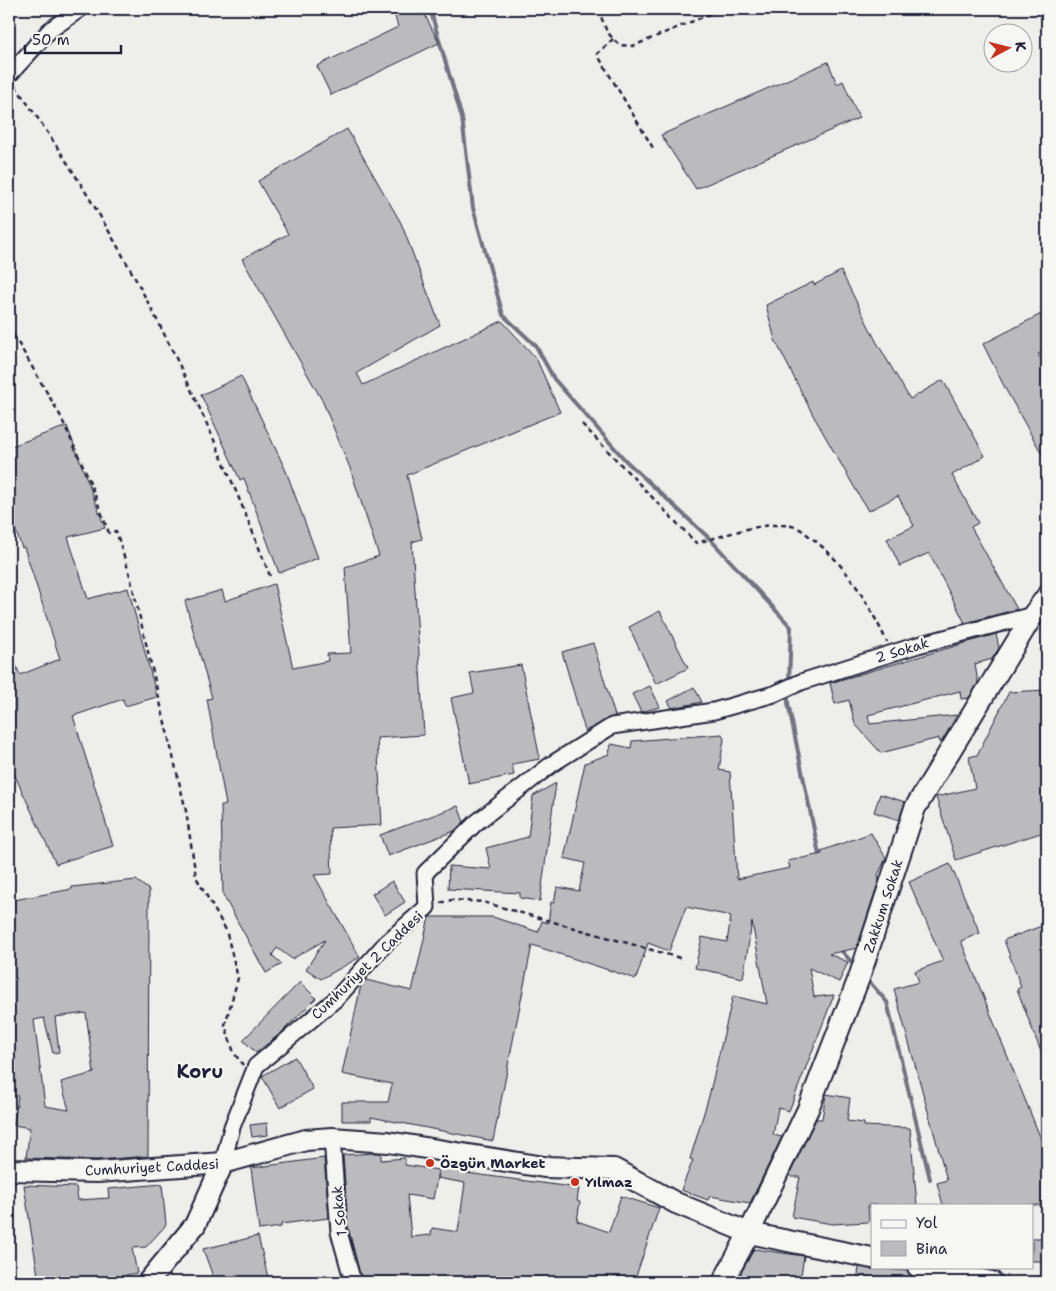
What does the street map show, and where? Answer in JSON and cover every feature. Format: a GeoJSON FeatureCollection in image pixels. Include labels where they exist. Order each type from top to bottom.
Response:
{"type":"FeatureCollection","features":[{"type":"Feature","properties":{"kind":"street"},"geometry":{"type":"LineString","coordinates":[[11,80],[50,30],[80,9]]}},
{"type":"Feature","properties":{"kind":"street","name":"Zakkum Sokak"},"geometry":{"type":"LineString","coordinates":[[723,1282],[749,1233],[808,1109],[859,978],[915,808],[1033,615],[1047,596]]}},
{"type":"Feature","properties":{"kind":"street","name":"2 Sokak"},"geometry":{"type":"LineString","coordinates":[[774,694],[801,682],[892,653],[1033,615]]}},
{"type":"Feature","properties":{"kind":"street","name":"Cumhuriyet 2 Caddesi"},"geometry":{"type":"LineString","coordinates":[[223,1163],[232,1127],[256,1066],[337,998],[386,943],[427,907],[425,873],[477,822],[552,764],[612,726],[714,711],[774,694]]}},
{"type":"Feature","properties":{"kind":"street","name":"Cumhuriyet Caddesi"},"geometry":{"type":"LineString","coordinates":[[9,1170],[97,1172],[223,1163],[306,1140],[332,1138],[388,1142],[544,1167],[614,1169],[676,1203],[749,1233],[871,1258]]}},
{"type":"Feature","properties":{"kind":"street","name":"1 Sokak"},"geometry":{"type":"LineString","coordinates":[[332,1138],[339,1232],[353,1282]]}},
{"type":"Feature","properties":{"kind":"street"},"geometry":{"type":"LineString","coordinates":[[148,1282],[195,1225],[223,1163]]}},
{"type":"Feature","properties":{"kind":"street"},"geometry":{"type":"LineString","coordinates":[[923,1268],[992,1282]]}},
{"type":"Feature","properties":{"kind":"path"},"geometry":{"type":"LineString","coordinates":[[598,9],[607,32],[613,39],[619,45],[633,46],[722,9]]}},
{"type":"Feature","properties":{"kind":"path"},"geometry":{"type":"LineString","coordinates":[[613,39],[597,54],[653,148]]}},
{"type":"Feature","properties":{"kind":"path"},"geometry":{"type":"LineString","coordinates":[[11,80],[57,144],[108,230],[179,363],[234,484],[270,576]]}},
{"type":"Feature","properties":{"kind":"path"},"geometry":{"type":"LineString","coordinates":[[9,327],[60,415],[88,477],[109,533],[116,531],[128,572],[186,811],[196,876],[226,930],[238,978],[225,1025],[234,1053],[251,1078]]}},
{"type":"Feature","properties":{"kind":"path"},"geometry":{"type":"LineString","coordinates":[[582,424],[696,543],[768,526],[797,528],[823,546],[849,576],[874,616],[892,653]]}},
{"type":"Feature","properties":{"kind":"path"},"geometry":{"type":"LineString","coordinates":[[427,907],[452,900],[483,902],[680,958]]}},
{"type":"Feature","properties":{"kind":"building"},"geometry":{"type":"Polygon","coordinates":[[[393,9],[422,9],[439,43],[331,95],[317,66],[398,27],[393,9]]]}},
{"type":"Feature","properties":{"kind":"building"},"geometry":{"type":"Polygon","coordinates":[[[828,62],[837,84],[843,81],[859,118],[696,189],[661,135],[828,62]]]}},
{"type":"Feature","properties":{"kind":"building"},"geometry":{"type":"Polygon","coordinates":[[[347,129],[401,223],[440,325],[357,373],[363,385],[502,321],[536,358],[560,412],[407,475],[422,539],[412,542],[424,735],[377,738],[382,825],[330,828],[332,874],[314,875],[360,957],[321,979],[306,969],[325,940],[292,959],[277,948],[272,955],[282,964],[266,973],[223,895],[221,805],[226,805],[207,699],[212,698],[185,601],[222,590],[225,601],[274,584],[293,668],[328,661],[327,654],[351,653],[345,567],[379,556],[350,468],[322,400],[242,259],[288,234],[258,181],[347,129]]]}},
{"type":"Feature","properties":{"kind":"building"},"geometry":{"type":"Polygon","coordinates":[[[841,271],[876,341],[910,399],[943,380],[985,456],[952,475],[978,523],[971,527],[1017,609],[965,623],[929,553],[900,566],[887,539],[914,526],[898,496],[868,511],[813,415],[775,340],[766,305],[813,282],[814,285],[841,271]]]}},
{"type":"Feature","properties":{"kind":"building"},"geometry":{"type":"Polygon","coordinates":[[[1047,311],[1047,350],[1038,354],[1047,370],[1047,463],[1006,390],[983,344],[1047,311]]]}},
{"type":"Feature","properties":{"kind":"building"},"geometry":{"type":"Polygon","coordinates":[[[241,376],[286,471],[318,558],[279,573],[244,478],[240,480],[201,395],[241,376]]]}},
{"type":"Feature","properties":{"kind":"building"},"geometry":{"type":"Polygon","coordinates":[[[67,426],[105,528],[68,537],[88,599],[128,588],[157,697],[125,706],[123,699],[73,716],[113,846],[56,864],[9,763],[9,649],[20,675],[60,659],[24,547],[22,548],[9,512],[9,447],[67,426]]]}},
{"type":"Feature","properties":{"kind":"building"},"geometry":{"type":"Polygon","coordinates":[[[660,611],[688,668],[656,684],[629,627],[660,611]]]}},
{"type":"Feature","properties":{"kind":"building"},"geometry":{"type":"Polygon","coordinates":[[[996,634],[999,648],[992,659],[975,664],[978,683],[969,698],[961,699],[960,691],[868,715],[870,724],[957,715],[942,741],[939,742],[939,738],[881,753],[855,724],[849,700],[835,704],[830,683],[996,634]]]}},
{"type":"Feature","properties":{"kind":"building"},"geometry":{"type":"Polygon","coordinates":[[[593,643],[615,716],[585,731],[562,652],[593,643]]]}},
{"type":"Feature","properties":{"kind":"building"},"geometry":{"type":"Polygon","coordinates":[[[521,665],[540,759],[512,764],[514,775],[469,784],[451,698],[474,693],[470,673],[521,665]]]}},
{"type":"Feature","properties":{"kind":"building"},"geometry":{"type":"Polygon","coordinates":[[[650,686],[660,707],[641,712],[632,694],[650,686]]]}},
{"type":"Feature","properties":{"kind":"building"},"geometry":{"type":"Polygon","coordinates":[[[694,687],[702,702],[672,708],[668,701],[694,687]]]}},
{"type":"Feature","properties":{"kind":"building"},"geometry":{"type":"Polygon","coordinates":[[[1047,690],[1047,831],[956,860],[936,797],[975,788],[969,757],[977,755],[1009,692],[1047,690]]]}},
{"type":"Feature","properties":{"kind":"building"},"geometry":{"type":"Polygon","coordinates":[[[722,734],[724,739],[719,770],[730,772],[737,879],[790,868],[788,861],[822,854],[821,851],[871,833],[886,858],[878,875],[879,880],[857,948],[829,954],[848,962],[839,982],[809,968],[814,997],[834,995],[789,1111],[778,1108],[773,1135],[782,1137],[750,1203],[710,1196],[708,1200],[681,1190],[693,1160],[690,1159],[709,1096],[733,996],[767,1004],[752,922],[743,978],[695,968],[702,937],[727,942],[731,916],[686,907],[669,951],[648,943],[636,979],[532,945],[493,1141],[371,1117],[371,1121],[342,1121],[342,1102],[388,1102],[392,1084],[342,1074],[361,985],[366,980],[412,991],[429,917],[493,917],[538,932],[542,921],[548,923],[551,902],[554,903],[557,887],[579,891],[585,863],[564,858],[585,763],[609,754],[611,744],[631,748],[632,741],[722,734]]]}},
{"type":"Feature","properties":{"kind":"building"},"geometry":{"type":"Polygon","coordinates":[[[556,783],[540,901],[520,898],[520,893],[448,889],[449,866],[491,869],[486,848],[528,837],[533,796],[556,783]]]}},
{"type":"Feature","properties":{"kind":"building"},"geometry":{"type":"Polygon","coordinates":[[[880,794],[905,802],[899,820],[874,812],[880,794]]]}},
{"type":"Feature","properties":{"kind":"building"},"geometry":{"type":"Polygon","coordinates":[[[458,806],[464,822],[454,831],[388,856],[380,835],[458,806]]]}},
{"type":"Feature","properties":{"kind":"building"},"geometry":{"type":"Polygon","coordinates":[[[950,864],[980,933],[961,941],[1047,1154],[1047,1205],[943,1204],[937,1183],[947,1180],[894,989],[919,982],[915,971],[943,961],[909,882],[950,864]]]}},
{"type":"Feature","properties":{"kind":"building"},"geometry":{"type":"Polygon","coordinates":[[[136,880],[149,890],[148,1156],[97,1160],[26,1158],[30,1128],[14,1125],[18,1096],[9,1095],[9,901],[72,889],[72,887],[136,880]],[[86,1013],[55,1017],[59,1052],[53,1053],[44,1018],[34,1020],[45,1106],[69,1110],[61,1082],[94,1073],[86,1013]]]}},
{"type":"Feature","properties":{"kind":"building"},"geometry":{"type":"Polygon","coordinates":[[[392,881],[405,902],[385,915],[372,894],[392,881]]]}},
{"type":"Feature","properties":{"kind":"building"},"geometry":{"type":"Polygon","coordinates":[[[1047,924],[1046,1065],[1017,989],[1021,987],[1004,940],[1047,924]]]}},
{"type":"Feature","properties":{"kind":"building"},"geometry":{"type":"Polygon","coordinates":[[[300,982],[316,998],[281,1033],[256,1053],[243,1040],[300,982]]]}},
{"type":"Feature","properties":{"kind":"building"},"geometry":{"type":"Polygon","coordinates":[[[295,1057],[313,1089],[280,1108],[262,1076],[295,1057]]]}},
{"type":"Feature","properties":{"kind":"building"},"geometry":{"type":"Polygon","coordinates":[[[826,1094],[850,1098],[847,1121],[864,1123],[864,1126],[910,1128],[917,1204],[868,1205],[869,1222],[832,1224],[792,1217],[800,1177],[791,1177],[790,1173],[816,1119],[822,1119],[826,1094]]]}},
{"type":"Feature","properties":{"kind":"building"},"geometry":{"type":"Polygon","coordinates":[[[267,1123],[268,1135],[252,1137],[250,1125],[267,1123]]]}},
{"type":"Feature","properties":{"kind":"building"},"geometry":{"type":"Polygon","coordinates":[[[381,1153],[381,1160],[405,1158],[405,1165],[438,1170],[441,1166],[466,1173],[579,1188],[577,1201],[580,1202],[577,1221],[609,1232],[621,1196],[659,1208],[634,1282],[615,1276],[614,1282],[490,1282],[468,1279],[468,1282],[362,1282],[348,1227],[343,1155],[381,1153]],[[437,1178],[433,1199],[407,1195],[411,1237],[431,1235],[432,1228],[458,1232],[465,1183],[437,1178]]]}},
{"type":"Feature","properties":{"kind":"building"},"geometry":{"type":"Polygon","coordinates":[[[324,1158],[329,1218],[281,1224],[281,1227],[259,1230],[251,1168],[324,1158]]]}},
{"type":"Feature","properties":{"kind":"building"},"geometry":{"type":"Polygon","coordinates":[[[162,1184],[166,1225],[146,1247],[132,1248],[137,1273],[126,1275],[127,1282],[39,1282],[24,1185],[76,1187],[78,1200],[109,1198],[108,1189],[162,1184]]]}},
{"type":"Feature","properties":{"kind":"building"},"geometry":{"type":"Polygon","coordinates":[[[258,1236],[269,1282],[215,1282],[203,1249],[258,1236]]]}},
{"type":"Feature","properties":{"kind":"building"},"geometry":{"type":"Polygon","coordinates":[[[1034,1238],[1047,1238],[1047,1261],[1034,1261],[1034,1238]]]}},
{"type":"Feature","properties":{"kind":"building"},"geometry":{"type":"Polygon","coordinates":[[[754,1249],[804,1256],[800,1282],[736,1282],[754,1249]]]}},
{"type":"Feature","properties":{"kind":"building"},"geometry":{"type":"Polygon","coordinates":[[[859,1267],[907,1271],[911,1276],[919,1279],[919,1282],[857,1282],[859,1267]]]}},
{"type":"Feature","properties":{"kind":"waterway"},"geometry":{"type":"LineString","coordinates":[[430,9],[462,118],[473,208],[503,315],[536,346],[554,379],[626,461],[710,539],[791,627],[789,683]]}},
{"type":"Feature","properties":{"kind":"waterway"},"geometry":{"type":"LineString","coordinates":[[788,692],[788,703],[820,859]]}},
{"type":"Feature","properties":{"kind":"waterway"},"geometry":{"type":"LineString","coordinates":[[840,949],[855,966]]}},
{"type":"Feature","properties":{"kind":"waterway"},"geometry":{"type":"LineString","coordinates":[[867,979],[887,1002],[930,1179]]}},
{"type":"Feature","properties":{"kind":"place","name":"Özgün Market"},"geometry":{"type":"Point","coordinates":[430,1163]}},
{"type":"Feature","properties":{"kind":"place","name":"Yılmaz"},"geometry":{"type":"Point","coordinates":[575,1182]}},
{"type":"Feature","properties":{"kind":"district","name":"Koru"},"geometry":{"type":"Point","coordinates":[200,1071]}}]}
